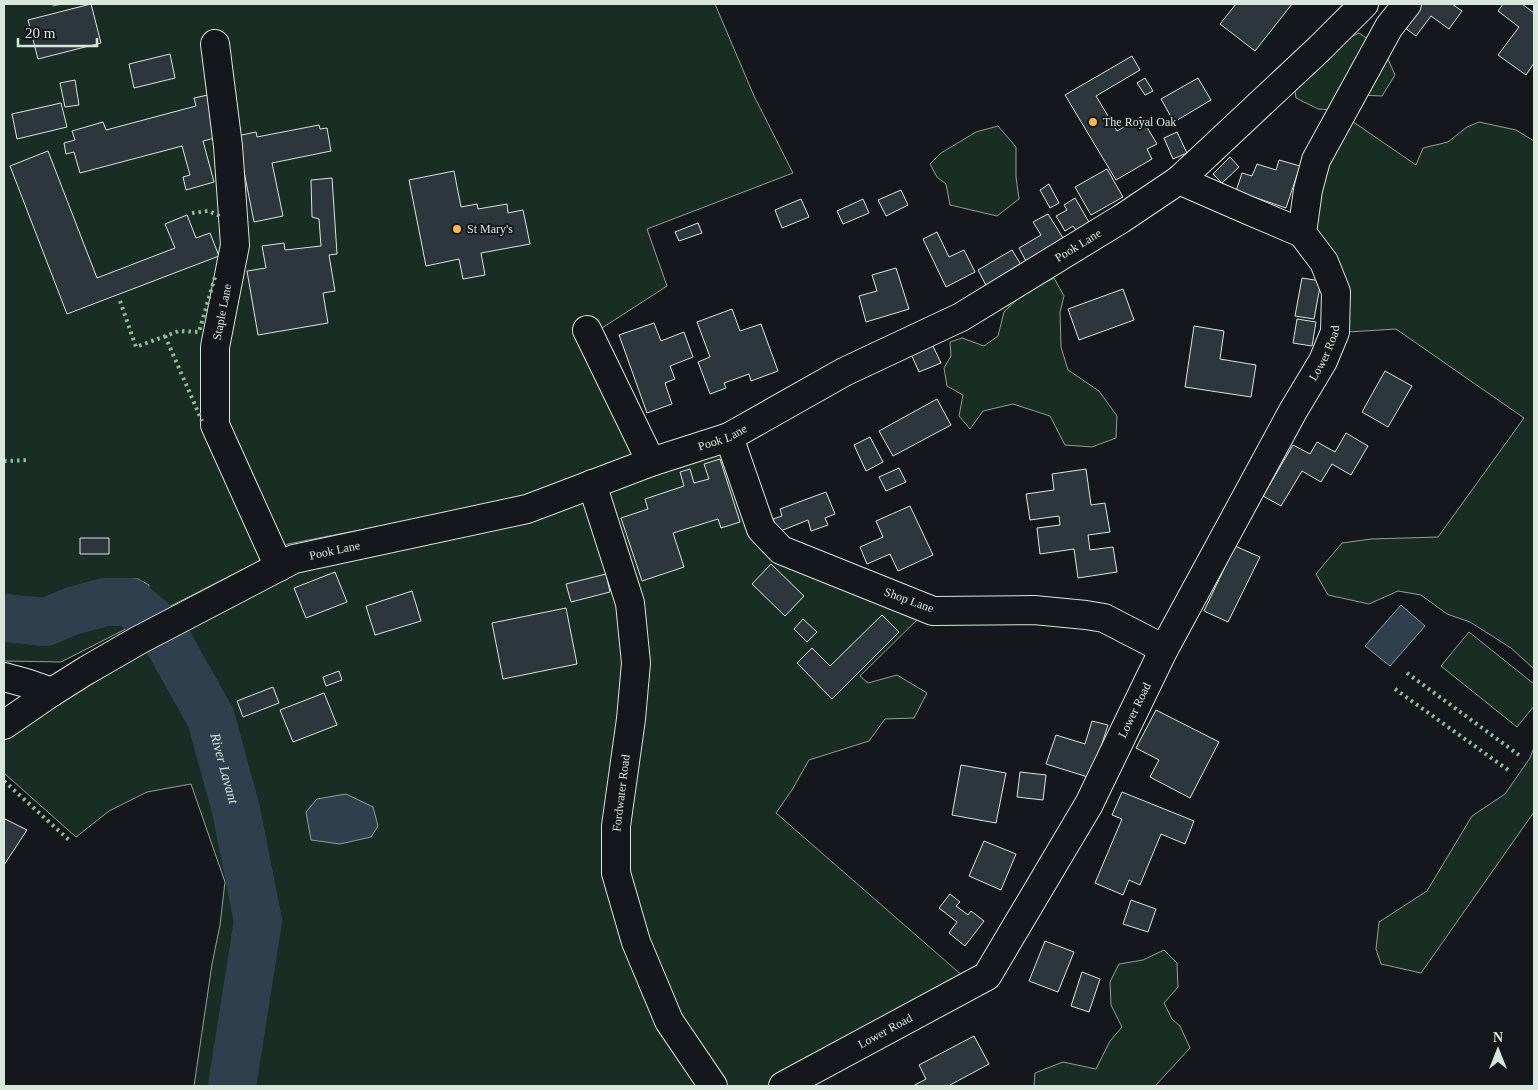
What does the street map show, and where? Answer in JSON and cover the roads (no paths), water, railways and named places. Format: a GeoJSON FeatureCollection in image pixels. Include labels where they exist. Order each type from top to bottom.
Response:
{"type":"FeatureCollection","features":[{"type":"Feature","properties":{"kind":"street","name":"Pook Lane"},"geometry":{"type":"LineString","coordinates":[[4,725],[52,692],[139,640],[294,559],[527,509],[651,462],[729,437],[844,372],[961,317],[1121,219],[1179,180],[1320,48],[1364,4]]}},
{"type":"Feature","properties":{"kind":"street"},"geometry":{"type":"LineString","coordinates":[[1302,233],[1308,190],[1316,160],[1389,27],[1407,4]]}},
{"type":"Feature","properties":{"kind":"street","name":"Staple Lane"},"geometry":{"type":"LineString","coordinates":[[215,44],[228,146],[235,245],[214,347],[214,424],[278,567]]}},
{"type":"Feature","properties":{"kind":"street","name":"Lower Road"},"geometry":{"type":"LineString","coordinates":[[783,1086],[987,976],[1089,804],[1164,648],[1293,411],[1323,361],[1335,332],[1336,292],[1324,262],[1302,233],[1179,180]]}},
{"type":"Feature","properties":{"kind":"street"},"geometry":{"type":"LineString","coordinates":[[588,330],[651,462]]}},
{"type":"Feature","properties":{"kind":"street","name":"Shop Lane"},"geometry":{"type":"LineString","coordinates":[[729,437],[761,529],[780,550],[933,611],[1034,610],[1086,614],[1104,618],[1164,648]]}},
{"type":"Feature","properties":{"kind":"street","name":"Fordwater Road"},"geometry":{"type":"LineString","coordinates":[[592,484],[630,603],[636,663],[631,719],[616,826],[616,874],[636,942],[669,1021],[713,1086]]}},
{"type":"Feature","properties":{"kind":"street"},"geometry":{"type":"LineString","coordinates":[[4,677],[26,682],[52,692]]}},
{"type":"Feature","properties":{"kind":"water"},"geometry":{"type":"Polygon","coordinates":[[[127,579],[138,579],[149,585],[147,598],[57,641],[34,639],[4,640],[4,609],[22,612],[52,609],[127,579]]]}},
{"type":"Feature","properties":{"kind":"water"},"geometry":{"type":"Polygon","coordinates":[[[1401,605],[1425,626],[1390,666],[1365,646],[1401,605]]]}},
{"type":"Feature","properties":{"kind":"water"},"geometry":{"type":"Polygon","coordinates":[[[346,794],[373,807],[378,826],[371,837],[340,844],[311,840],[306,812],[317,799],[346,794]]]}},
{"type":"Feature","properties":{"kind":"waterway","name":"River Lavant"},"geometry":{"type":"LineString","coordinates":[[4,618],[46,622],[72,611],[105,602],[130,602],[161,629],[211,718],[236,810],[258,921],[232,1086]]}},
{"type":"Feature","properties":{"kind":"place","name":"The Royal Oak"},"geometry":{"type":"Point","coordinates":[1093,122]}},
{"type":"Feature","properties":{"kind":"place","name":"St Mary's"},"geometry":{"type":"Point","coordinates":[457,229]}}]}
